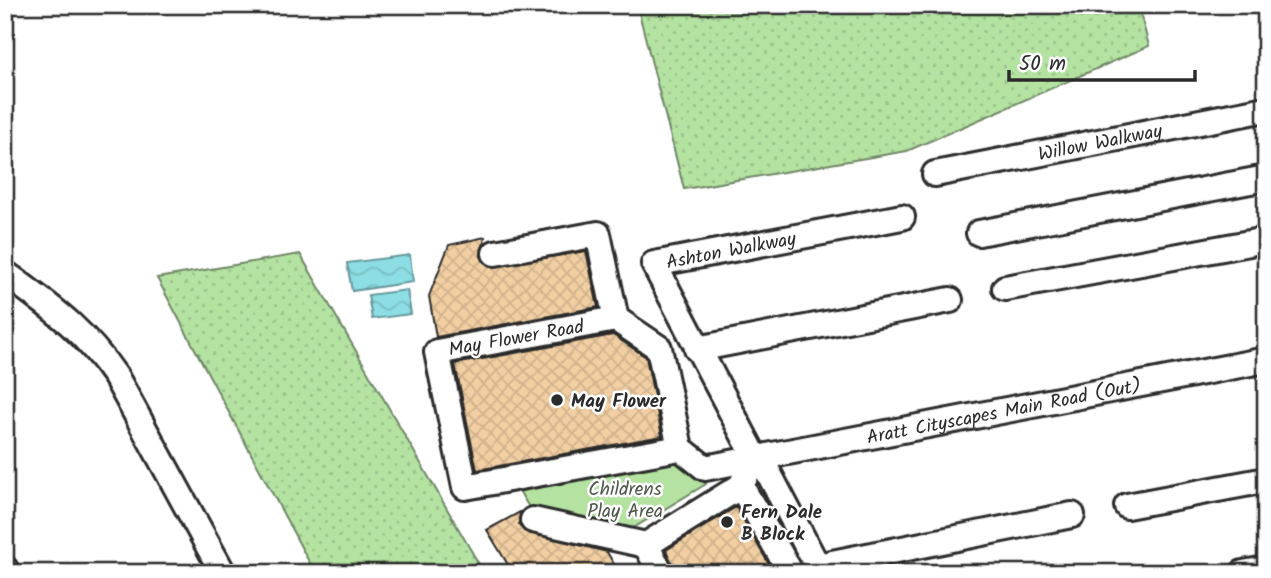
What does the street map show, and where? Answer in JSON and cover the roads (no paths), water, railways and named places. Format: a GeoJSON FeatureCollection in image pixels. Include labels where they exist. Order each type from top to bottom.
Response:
{"type":"FeatureCollection","features":[{"type":"Feature","properties":{"kind":"street","name":"Willow Walkway"},"geometry":{"type":"LineString","coordinates":[[935,174],[1266,110]]}},
{"type":"Feature","properties":{"kind":"street"},"geometry":{"type":"LineString","coordinates":[[979,233],[1266,178]]}},
{"type":"Feature","properties":{"kind":"street","name":"Ashton Walkway"},"geometry":{"type":"LineString","coordinates":[[751,469],[697,349],[654,264],[902,217]]}},
{"type":"Feature","properties":{"kind":"street"},"geometry":{"type":"LineString","coordinates":[[495,253],[598,234],[616,318],[659,348],[680,448],[705,468],[751,469],[1266,374]]}},
{"type":"Feature","properties":{"kind":"street"},"geometry":{"type":"LineString","coordinates":[[1005,288],[1266,240]]}},
{"type":"Feature","properties":{"kind":"street"},"geometry":{"type":"LineString","coordinates":[[5,273],[75,324],[97,349],[116,377],[223,573]]}},
{"type":"Feature","properties":{"kind":"street"},"geometry":{"type":"LineString","coordinates":[[697,349],[950,300]]}},
{"type":"Feature","properties":{"kind":"street","name":"May Flower Road"},"geometry":{"type":"LineString","coordinates":[[616,318],[437,352],[465,487],[680,448]]}},
{"type":"Feature","properties":{"kind":"street","name":"Aratt Cityscapes Main Road (Out)"},"geometry":{"type":"LineString","coordinates":[[751,469],[1266,360]]}},
{"type":"Feature","properties":{"kind":"street"},"geometry":{"type":"LineString","coordinates":[[533,520],[646,545],[751,469]]}},
{"type":"Feature","properties":{"kind":"street"},"geometry":{"type":"LineString","coordinates":[[751,469],[819,569],[1072,515]]}},
{"type":"Feature","properties":{"kind":"street"},"geometry":{"type":"LineString","coordinates":[[751,469],[791,573]]}},
{"type":"Feature","properties":{"kind":"street"},"geometry":{"type":"LineString","coordinates":[[1127,506],[1266,480]]}},
{"type":"Feature","properties":{"kind":"street"},"geometry":{"type":"LineString","coordinates":[[644,573],[646,545]]}},
{"type":"Feature","properties":{"kind":"street"},"geometry":{"type":"LineString","coordinates":[[646,545],[661,573]]}},
{"type":"Feature","properties":{"kind":"street"},"geometry":{"type":"LineString","coordinates":[[1243,573],[1266,569]]}},
{"type":"Feature","properties":{"kind":"water"},"geometry":{"type":"Polygon","coordinates":[[[410,255],[413,282],[352,291],[347,263],[410,255]]]}},
{"type":"Feature","properties":{"kind":"water"},"geometry":{"type":"Polygon","coordinates":[[[407,290],[411,314],[372,319],[368,295],[407,290]]]}},
{"type":"Feature","properties":{"kind":"place","name":"May Flower"},"geometry":{"type":"Point","coordinates":[557,400]}},
{"type":"Feature","properties":{"kind":"place","name":"Fern Dale B Block"},"geometry":{"type":"Point","coordinates":[727,522]}},
{"type":"Feature","properties":{"kind":"park label","name":"Childrens Play Area"},"geometry":{"type":"Point","coordinates":[625,499]}}]}
